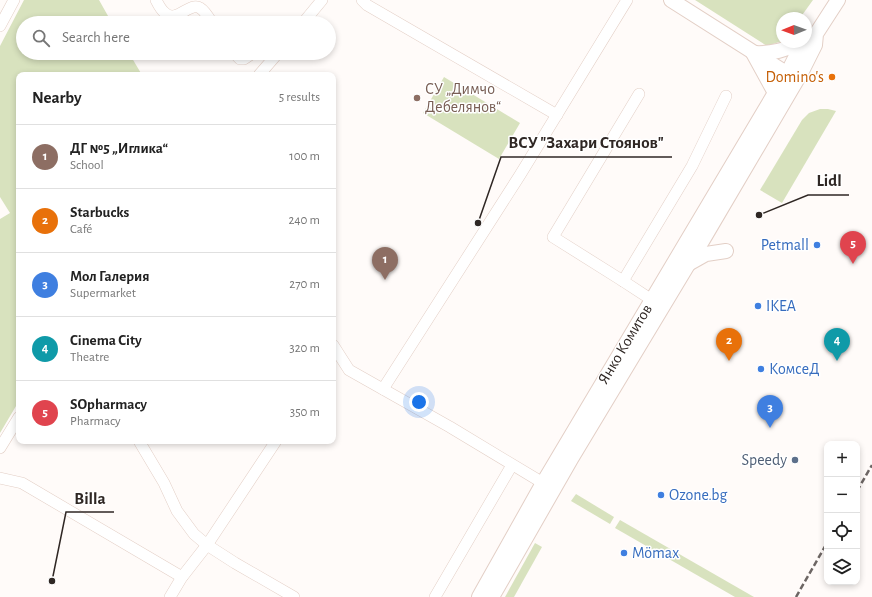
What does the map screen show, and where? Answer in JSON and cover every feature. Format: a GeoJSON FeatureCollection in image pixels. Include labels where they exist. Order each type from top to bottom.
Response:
{"type":"FeatureCollection","features":[{"type":"Feature","properties":{"kind":"main road"},"geometry":{"type":"LineString","coordinates":[[671,0],[792,77]]}},
{"type":"Feature","properties":{"kind":"main road"},"geometry":{"type":"LineString","coordinates":[[812,36],[838,0]]}},
{"type":"Feature","properties":{"kind":"main road"},"geometry":{"type":"LineString","coordinates":[[792,77],[815,45],[812,39]]}},
{"type":"Feature","properties":{"kind":"main road"},"geometry":{"type":"LineString","coordinates":[[753,53],[776,52],[787,48]]}},
{"type":"Feature","properties":{"kind":"main road"},"geometry":{"type":"LineString","coordinates":[[792,77],[800,48]]}},
{"type":"Feature","properties":{"kind":"main road"},"geometry":{"type":"LineString","coordinates":[[753,53],[775,93]]}},
{"type":"Feature","properties":{"kind":"main road","name":"Янко Комитов"},"geometry":{"type":"LineString","coordinates":[[492,597],[571,459],[690,263],[699,235],[775,93],[792,77]]}},
{"type":"Feature","properties":{"kind":"main road","name":"Янко Комитов"},"geometry":{"type":"LineString","coordinates":[[479,597],[543,483],[652,300],[699,235],[773,120],[792,77]]}},
{"type":"Feature","properties":{"kind":"main road"},"geometry":{"type":"LineString","coordinates":[[690,263],[706,254],[726,251]]}},
{"type":"Feature","properties":{"kind":"street"},"geometry":{"type":"LineString","coordinates":[[0,26],[14,0]]}},
{"type":"Feature","properties":{"kind":"street"},"geometry":{"type":"LineString","coordinates":[[156,0],[164,13],[169,16]]}},
{"type":"Feature","properties":{"kind":"street"},"geometry":{"type":"LineString","coordinates":[[309,16],[322,0]]}},
{"type":"Feature","properties":{"kind":"street"},"geometry":{"type":"LineString","coordinates":[[362,0],[368,5],[557,115]]}},
{"type":"Feature","properties":{"kind":"street"},"geometry":{"type":"LineString","coordinates":[[383,389],[520,175],[627,0]]}},
{"type":"Feature","properties":{"kind":"street"},"geometry":{"type":"LineString","coordinates":[[174,16],[198,6],[202,8],[207,16]]}},
{"type":"Feature","properties":{"kind":"street"},"geometry":{"type":"LineString","coordinates":[[262,72],[272,60]]}},
{"type":"Feature","properties":{"kind":"street"},"geometry":{"type":"LineString","coordinates":[[639,94],[553,237],[652,300]]}},
{"type":"Feature","properties":{"kind":"street"},"geometry":{"type":"LineString","coordinates":[[623,281],[692,166],[726,96]]}},
{"type":"Feature","properties":{"kind":"street"},"geometry":{"type":"LineString","coordinates":[[336,352],[349,370],[450,427],[543,483]]}},
{"type":"Feature","properties":{"kind":"street"},"geometry":{"type":"LineString","coordinates":[[0,448],[16,422]]}},
{"type":"Feature","properties":{"kind":"street"},"geometry":{"type":"LineString","coordinates":[[141,444],[164,483],[177,511],[194,534],[207,545],[294,597]]}},
{"type":"Feature","properties":{"kind":"street"},"geometry":{"type":"LineString","coordinates":[[170,597],[182,577],[207,545],[274,444]]}},
{"type":"Feature","properties":{"kind":"street"},"geometry":{"type":"LineString","coordinates":[[435,597],[512,465]]}},
{"type":"Feature","properties":{"kind":"street"},"geometry":{"type":"LineString","coordinates":[[0,478],[22,484],[182,577]]}},
{"type":"Feature","properties":{"kind":"green space"},"geometry":{"type":"Polygon","coordinates":[[[24,0],[99,0],[108,16],[16,16],[16,60],[133,60],[140,72],[16,72],[16,406],[0,433],[0,219],[10,213],[0,197],[0,46],[24,0]]]}},
{"type":"Feature","properties":{"kind":"green space"},"geometry":{"type":"Polygon","coordinates":[[[695,0],[813,0],[804,12],[776,12],[776,43],[767,46],[695,0]]]}},
{"type":"Feature","properties":{"kind":"green space"},"geometry":{"type":"Polygon","coordinates":[[[444,77],[520,123],[499,159],[423,113],[444,77]]]}},
{"type":"Feature","properties":{"kind":"green space"},"geometry":{"type":"Polygon","coordinates":[[[820,109],[836,111],[782,203],[760,190],[802,120],[809,113],[820,109]]]}},
{"type":"Feature","properties":{"kind":"green space"},"geometry":{"type":"Polygon","coordinates":[[[576,494],[614,517],[610,524],[571,501],[576,494]]]}},
{"type":"Feature","properties":{"kind":"green space"},"geometry":{"type":"Polygon","coordinates":[[[620,520],[754,597],[735,597],[615,528],[620,520]]]}},
{"type":"Feature","properties":{"kind":"green space"},"geometry":{"type":"Polygon","coordinates":[[[535,543],[542,547],[514,597],[505,597],[535,543]]]}},
{"type":"Feature","properties":{"kind":"railway"},"geometry":{"type":"LineString","coordinates":[[860,486],[872,465]]}},
{"type":"Feature","properties":{"kind":"railway"},"geometry":{"type":"LineString","coordinates":[[796,597],[824,548]]}},
{"type":"Feature","properties":{"kind":"place","name":"Domino's"},"geometry":{"type":"Point","coordinates":[832,77]}},
{"type":"Feature","properties":{"kind":"place","name":"СУ „Димчо Дебелянов“"},"geometry":{"type":"Point","coordinates":[417,98]}},
{"type":"Feature","properties":{"kind":"place","name":"Lidl"},"geometry":{"type":"Point","coordinates":[759,215]}},
{"type":"Feature","properties":{"kind":"place","name":"ВСУ \"Захари Стоянов\""},"geometry":{"type":"Point","coordinates":[478,223]}},
{"type":"Feature","properties":{"kind":"place","name":"Petmall"},"geometry":{"type":"Point","coordinates":[817,245]}},
{"type":"Feature","properties":{"kind":"place","name":"SOpharmacy"},"geometry":{"type":"Point","coordinates":[853,264]}},
{"type":"Feature","properties":{"kind":"place","name":"ДГ №5 „Иглика“"},"geometry":{"type":"Point","coordinates":[385,280]}},
{"type":"Feature","properties":{"kind":"place","name":"IKEA"},"geometry":{"type":"Point","coordinates":[758,306]}},
{"type":"Feature","properties":{"kind":"place","name":"Starbucks"},"geometry":{"type":"Point","coordinates":[729,361]}},
{"type":"Feature","properties":{"kind":"place","name":"Cinema City"},"geometry":{"type":"Point","coordinates":[837,361]}},
{"type":"Feature","properties":{"kind":"place","name":"КомсеД"},"geometry":{"type":"Point","coordinates":[761,369]}},
{"type":"Feature","properties":{"kind":"place","name":"Мол Галерия"},"geometry":{"type":"Point","coordinates":[770,428]}},
{"type":"Feature","properties":{"kind":"place","name":"Speedy"},"geometry":{"type":"Point","coordinates":[795,460]}},
{"type":"Feature","properties":{"kind":"place","name":"Ozone.bg"},"geometry":{"type":"Point","coordinates":[661,495]}},
{"type":"Feature","properties":{"kind":"place","name":"Mömax"},"geometry":{"type":"Point","coordinates":[624,553]}},
{"type":"Feature","properties":{"kind":"place","name":"Billa"},"geometry":{"type":"Point","coordinates":[52,581]}}]}
